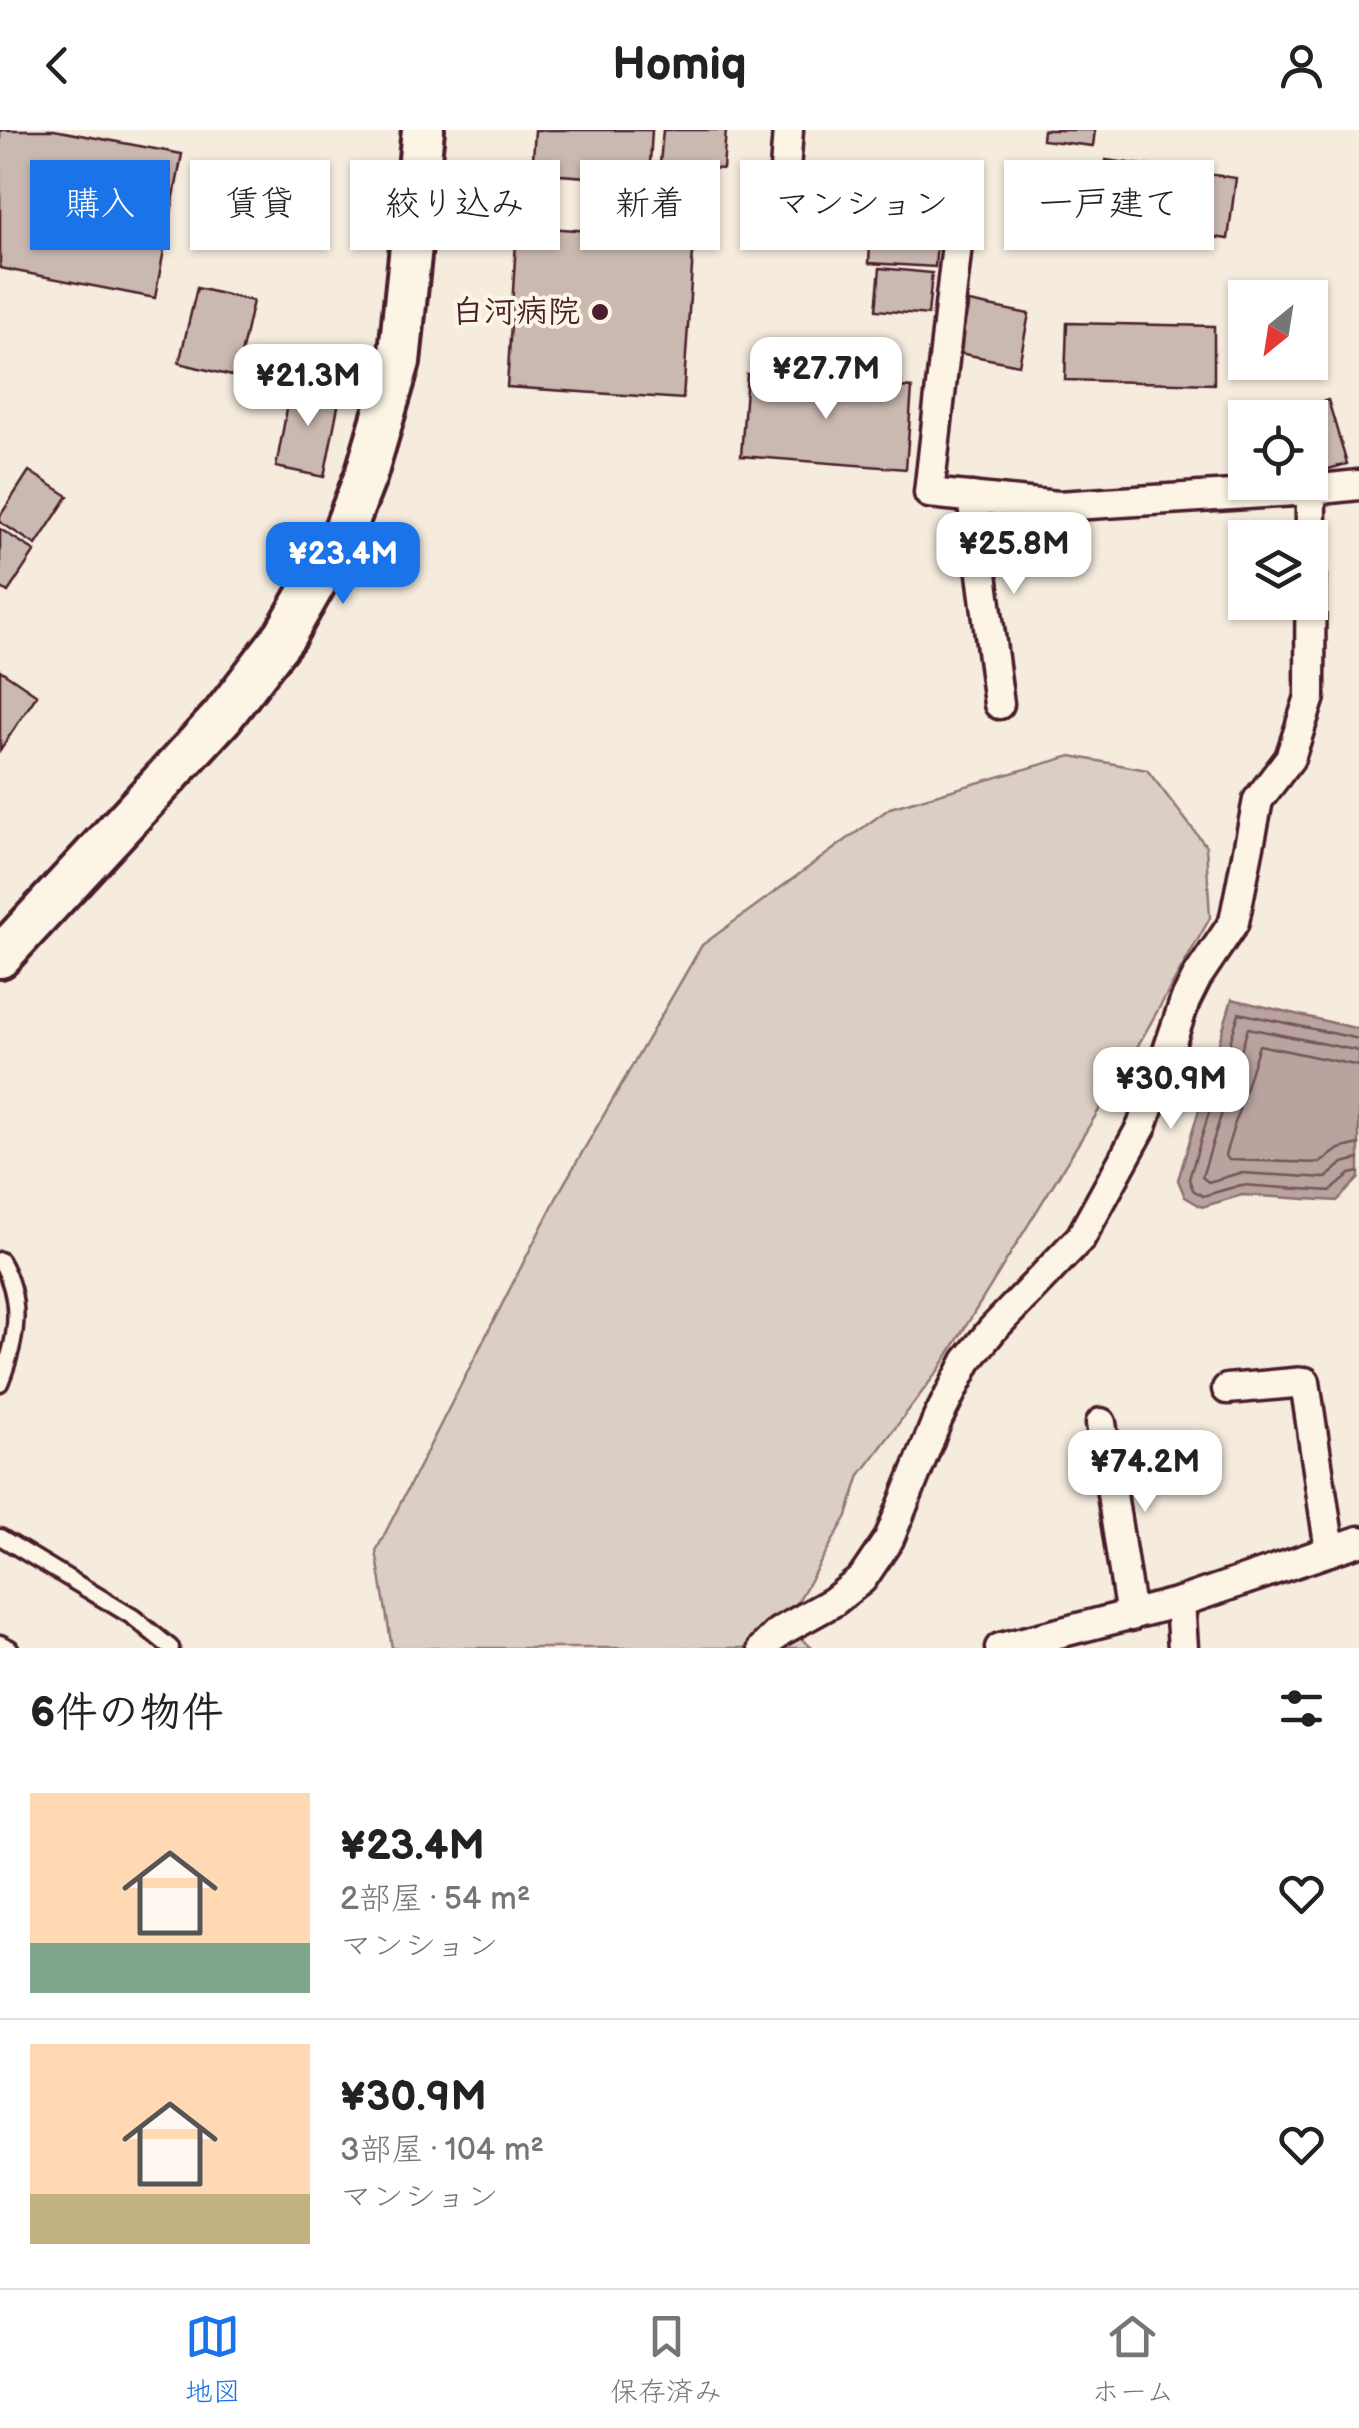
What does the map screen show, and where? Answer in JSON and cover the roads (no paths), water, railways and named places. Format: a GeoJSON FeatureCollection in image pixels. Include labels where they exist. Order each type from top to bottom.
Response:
{"type":"FeatureCollection","features":[{"type":"Feature","properties":{"kind":"street"},"geometry":{"type":"LineString","coordinates":[[0,957],[222,717],[285,635],[343,534],[400,362],[423,130]]}},
{"type":"Feature","properties":{"kind":"street"},"geometry":{"type":"LineString","coordinates":[[788,130],[784,183],[962,200],[929,494],[1058,506],[1228,495]]}},
{"type":"Feature","properties":{"kind":"street"},"geometry":{"type":"LineString","coordinates":[[1328,488],[1359,485]]}},
{"type":"Feature","properties":{"kind":"street"},"geometry":{"type":"LineString","coordinates":[[972,498],[999,704]]}},
{"type":"Feature","properties":{"kind":"street"},"geometry":{"type":"LineString","coordinates":[[763,1648],[779,1632],[833,1602],[862,1579],[889,1539],[938,1418],[967,1361],[1081,1237],[1142,1126],[1185,1001],[1234,922],[1258,800],[1290,758],[1310,697],[1311,500]]}},
{"type":"Feature","properties":{"kind":"street"},"geometry":{"type":"LineString","coordinates":[[1227,1388],[1305,1382],[1330,1551]]}},
{"type":"Feature","properties":{"kind":"street"},"geometry":{"type":"LineString","coordinates":[[1102,1423],[1131,1616]]}},
{"type":"Feature","properties":{"kind":"street"},"geometry":{"type":"LineString","coordinates":[[1000,1648],[1180,1602],[1359,1540]]}},
{"type":"Feature","properties":{"kind":"street"},"geometry":{"type":"LineString","coordinates":[[1180,1602],[1183,1648]]}},
{"type":"Feature","properties":{"kind":"lane"},"geometry":{"type":"LineString","coordinates":[[0,1260],[16,1296],[15,1344],[0,1383]]}},
{"type":"Feature","properties":{"kind":"lane"},"geometry":{"type":"LineString","coordinates":[[0,1528],[24,1548],[133,1617],[166,1645]]}},
{"type":"Feature","properties":{"kind":"lane"},"geometry":{"type":"LineString","coordinates":[[0,1537],[24,1548]]}},
{"type":"Feature","properties":{"kind":"lane"},"geometry":{"type":"LineString","coordinates":[[0,1642],[10,1648]]}},
{"type":"Feature","properties":{"kind":"water"},"geometry":{"type":"Polygon","coordinates":[[[1232,999],[1359,1029],[1359,1178],[1337,1201],[1242,1195],[1202,1207],[1185,1197],[1178,1180],[1232,999]]]}},
{"type":"Feature","properties":{"kind":"place","name":"白河病院"},"geometry":{"type":"Point","coordinates":[600,312]}}]}
